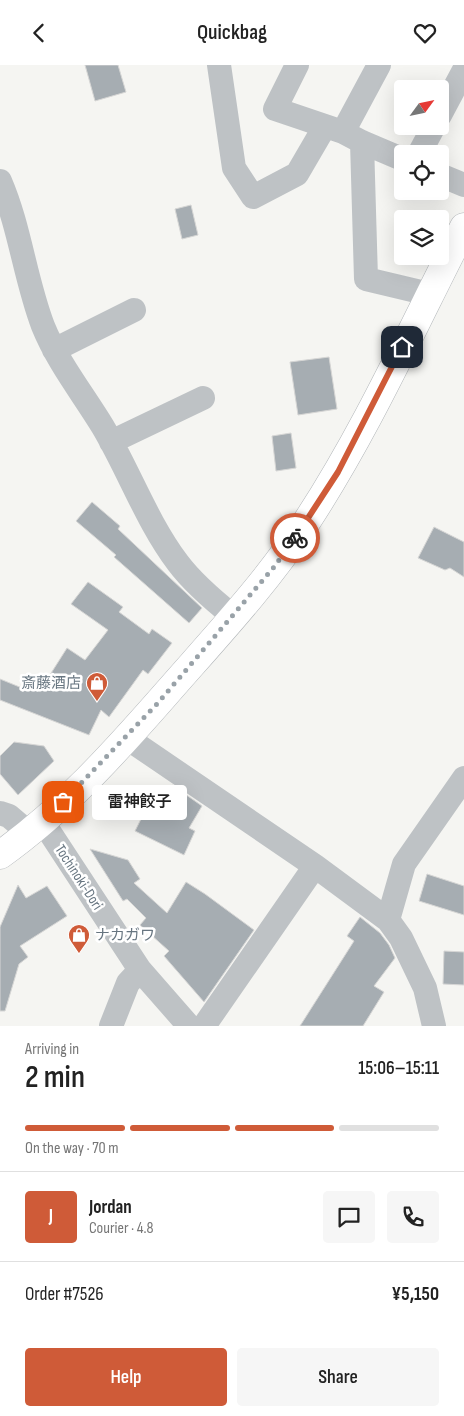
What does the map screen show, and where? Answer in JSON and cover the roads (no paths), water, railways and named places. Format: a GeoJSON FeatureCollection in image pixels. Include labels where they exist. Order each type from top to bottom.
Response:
{"type":"FeatureCollection","features":[{"type":"Feature","properties":{"kind":"main road"},"geometry":{"type":"LineString","coordinates":[[0,855],[36,827],[126,738],[274,567],[338,472],[367,419],[464,227]]}},
{"type":"Feature","properties":{"kind":"street"},"geometry":{"type":"LineString","coordinates":[[219,65],[234,168],[253,197],[297,175],[343,133],[379,65]]}},
{"type":"Feature","properties":{"kind":"street"},"geometry":{"type":"LineString","coordinates":[[297,65],[276,109],[343,133],[394,155]]}},
{"type":"Feature","properties":{"kind":"street"},"geometry":{"type":"LineString","coordinates":[[449,98],[464,70]]}},
{"type":"Feature","properties":{"kind":"street"},"geometry":{"type":"LineString","coordinates":[[343,133],[366,279],[429,294]]}},
{"type":"Feature","properties":{"kind":"street"},"geometry":{"type":"LineString","coordinates":[[449,179],[464,185]]}},
{"type":"Feature","properties":{"kind":"street"},"geometry":{"type":"LineString","coordinates":[[0,181],[7,198],[36,303],[54,350],[111,442],[160,536],[178,563],[196,583],[233,616]]}},
{"type":"Feature","properties":{"kind":"street"},"geometry":{"type":"LineString","coordinates":[[54,350],[134,310]]}},
{"type":"Feature","properties":{"kind":"street"},"geometry":{"type":"LineString","coordinates":[[111,442],[203,399]]}},
{"type":"Feature","properties":{"kind":"street"},"geometry":{"type":"LineString","coordinates":[[126,738],[315,866],[388,920],[401,938],[426,988],[434,1026]]}},
{"type":"Feature","properties":{"kind":"street"},"geometry":{"type":"LineString","coordinates":[[388,920],[404,864],[464,778]]}},
{"type":"Feature","properties":{"kind":"street","name":"Tochinoki-Dori"},"geometry":{"type":"LineString","coordinates":[[0,813],[36,827],[140,971],[189,1026]]}},
{"type":"Feature","properties":{"kind":"street"},"geometry":{"type":"LineString","coordinates":[[204,1026],[315,866]]}},
{"type":"Feature","properties":{"kind":"street"},"geometry":{"type":"LineString","coordinates":[[110,1026],[128,983],[140,971]]}},
{"type":"Feature","properties":{"kind":"place","name":"斎藤酒店"},"geometry":{"type":"Point","coordinates":[97,702]}},
{"type":"Feature","properties":{"kind":"place","name":"雷神餃子"},"geometry":{"type":"Point","coordinates":[63,802]}},
{"type":"Feature","properties":{"kind":"place","name":"ナカガワ"},"geometry":{"type":"Point","coordinates":[79,954]}}]}
